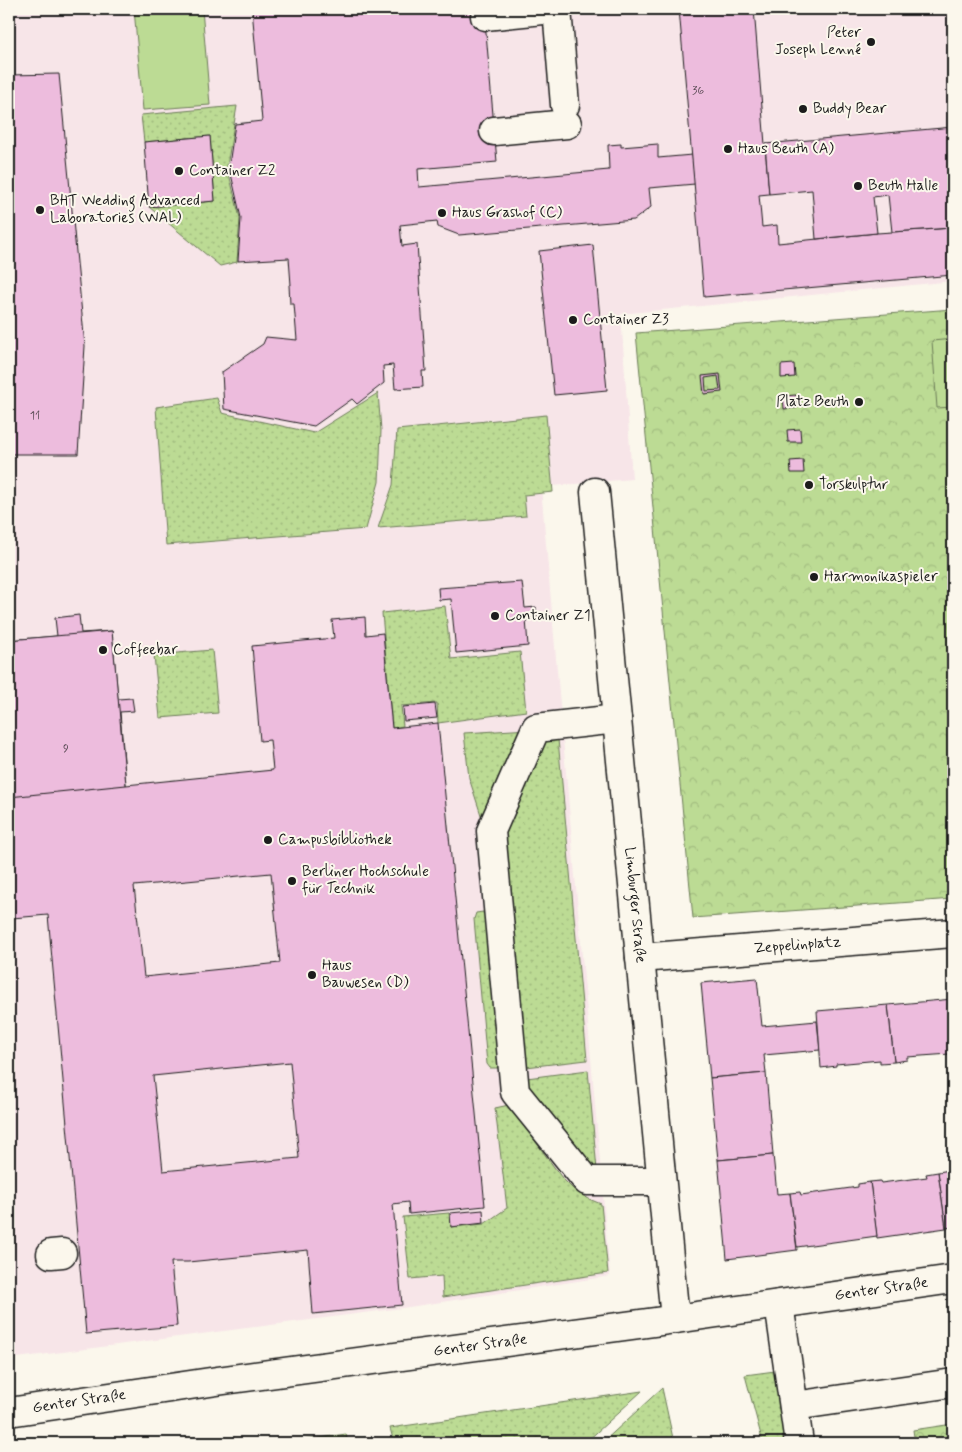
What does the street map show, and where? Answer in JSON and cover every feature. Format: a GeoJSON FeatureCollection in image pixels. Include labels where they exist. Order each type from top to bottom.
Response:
{"type":"FeatureCollection","features":[{"type":"Feature","properties":{"kind":"street"},"geometry":{"type":"LineString","coordinates":[[485,16],[553,9]]}},
{"type":"Feature","properties":{"kind":"street"},"geometry":{"type":"LineString","coordinates":[[495,139],[567,123],[557,9]]}},
{"type":"Feature","properties":{"kind":"street","name":"Limburger Straße"},"geometry":{"type":"LineString","coordinates":[[595,492],[675,1320]]}},
{"type":"Feature","properties":{"kind":"street"},"geometry":{"type":"LineString","coordinates":[[617,719],[536,728],[491,832],[514,1092],[587,1181],[661,1180]]}},
{"type":"Feature","properties":{"kind":"street","name":"Zeppelinplatz"},"geometry":{"type":"LineString","coordinates":[[640,958],[953,933]]}},
{"type":"Feature","properties":{"kind":"street","name":"Genter Straße"},"geometry":{"type":"LineString","coordinates":[[9,1412],[217,1381],[675,1320],[953,1280]]}},
{"type":"Feature","properties":{"kind":"street"},"geometry":{"type":"LineString","coordinates":[[779,1304],[799,1443]]}},
{"type":"Feature","properties":{"kind":"street"},"geometry":{"type":"LineString","coordinates":[[794,1406],[953,1383]]}},
{"type":"Feature","properties":{"kind":"shaded area","name":"Berliner Hochschule für Technik"},"geometry":{"type":"Polygon","coordinates":[[[9,9],[953,9],[953,281],[621,314],[632,479],[541,487],[610,1276],[409,1307],[9,1359],[9,9]]]}},
{"type":"Feature","properties":{"kind":"green space"},"geometry":{"type":"Polygon","coordinates":[[[134,9],[202,9],[210,105],[143,110],[134,9]]]}},
{"type":"Feature","properties":{"kind":"green space"},"geometry":{"type":"Polygon","coordinates":[[[237,106],[227,166],[240,218],[237,262],[220,266],[149,207],[215,201],[210,136],[144,142],[141,115],[237,106]]]}},
{"type":"Feature","properties":{"kind":"green space"},"geometry":{"type":"Polygon","coordinates":[[[953,309],[953,899],[693,918],[636,333],[953,309]]]}},
{"type":"Feature","properties":{"kind":"green space"},"geometry":{"type":"Polygon","coordinates":[[[953,339],[953,407],[937,408],[932,341],[953,339]]]}},
{"type":"Feature","properties":{"kind":"green space"},"geometry":{"type":"Polygon","coordinates":[[[378,393],[381,430],[379,482],[366,529],[166,545],[156,407],[217,398],[222,413],[314,433],[378,393]]]}},
{"type":"Feature","properties":{"kind":"green space"},"geometry":{"type":"Polygon","coordinates":[[[546,415],[553,492],[524,495],[526,516],[378,528],[393,485],[397,430],[546,415]]]}},
{"type":"Feature","properties":{"kind":"green space"},"geometry":{"type":"Polygon","coordinates":[[[445,606],[451,659],[520,652],[526,711],[438,723],[437,703],[401,706],[403,726],[392,728],[382,613],[445,606]]]}},
{"type":"Feature","properties":{"kind":"green space"},"geometry":{"type":"Polygon","coordinates":[[[212,650],[218,713],[160,718],[154,655],[212,650]]]}},
{"type":"Feature","properties":{"kind":"green space"},"geometry":{"type":"Polygon","coordinates":[[[529,729],[483,821],[469,778],[464,733],[529,729]]]}},
{"type":"Feature","properties":{"kind":"green space"},"geometry":{"type":"Polygon","coordinates":[[[558,739],[587,1060],[526,1067],[502,837],[544,742],[558,739]]]}},
{"type":"Feature","properties":{"kind":"green space"},"geometry":{"type":"Polygon","coordinates":[[[483,912],[488,918],[500,1062],[498,1068],[490,1068],[487,1064],[474,919],[476,913],[483,912]]]}},
{"type":"Feature","properties":{"kind":"green space"},"geometry":{"type":"Polygon","coordinates":[[[588,1070],[597,1170],[592,1170],[526,1094],[527,1078],[588,1070]]]}},
{"type":"Feature","properties":{"kind":"green space"},"geometry":{"type":"Polygon","coordinates":[[[509,1105],[562,1178],[574,1190],[601,1204],[608,1273],[443,1297],[442,1276],[410,1279],[403,1217],[449,1213],[451,1227],[484,1224],[507,1208],[495,1108],[509,1105]]]}},
{"type":"Feature","properties":{"kind":"green space"},"geometry":{"type":"Polygon","coordinates":[[[775,1371],[786,1443],[763,1443],[745,1375],[775,1371]]]}},
{"type":"Feature","properties":{"kind":"green space"},"geometry":{"type":"Polygon","coordinates":[[[662,1388],[674,1443],[602,1443],[662,1388]]]}},
{"type":"Feature","properties":{"kind":"green space"},"geometry":{"type":"Polygon","coordinates":[[[642,1391],[585,1443],[394,1443],[390,1428],[642,1391]]]}},
{"type":"Feature","properties":{"kind":"green space"},"geometry":{"type":"Polygon","coordinates":[[[953,1424],[953,1443],[915,1443],[913,1430],[953,1424]]]}},
{"type":"Feature","properties":{"kind":"green space"},"geometry":{"type":"Polygon","coordinates":[[[346,1434],[348,1443],[300,1443],[300,1441],[346,1434]]]}},
{"type":"Feature","properties":{"kind":"building","name":"Haus Grashof (C)"},"geometry":{"type":"Polygon","coordinates":[[[252,9],[484,9],[497,162],[418,169],[419,187],[609,170],[608,145],[621,144],[621,147],[658,144],[658,158],[692,155],[695,184],[649,188],[651,207],[634,220],[459,235],[438,227],[437,221],[400,225],[402,246],[417,244],[426,371],[422,371],[423,387],[395,389],[393,365],[383,366],[384,383],[357,404],[352,399],[314,426],[224,409],[222,372],[263,344],[266,337],[297,340],[294,304],[290,304],[289,258],[238,261],[241,218],[229,165],[235,124],[262,121],[252,9]]]}},
{"type":"Feature","properties":{"kind":"building","name":"Haus Beuth (A)"},"geometry":{"type":"Polygon","coordinates":[[[679,9],[754,9],[769,194],[759,195],[762,227],[777,225],[778,243],[877,233],[953,228],[953,275],[704,297],[679,9]]]}},
{"type":"Feature","properties":{"kind":"building","name":"BHT Wedding Advanced Laboratories (WAL)"},"geometry":{"type":"Polygon","coordinates":[[[59,74],[85,346],[78,454],[9,454],[9,75],[59,74]]]}},
{"type":"Feature","properties":{"kind":"building","name":"Beuth Halle"},"geometry":{"type":"Polygon","coordinates":[[[953,127],[953,181],[948,182],[951,228],[892,232],[888,195],[873,197],[877,233],[816,239],[812,190],[769,194],[765,144],[953,127]]]}},
{"type":"Feature","properties":{"kind":"building","name":"Container Z2"},"geometry":{"type":"Polygon","coordinates":[[[210,136],[215,201],[149,207],[144,142],[210,136]]]}},
{"type":"Feature","properties":{"kind":"building","name":"Container Z3"},"geometry":{"type":"Polygon","coordinates":[[[593,245],[607,390],[554,395],[539,251],[593,245]]]}},
{"type":"Feature","properties":{"kind":"building"},"geometry":{"type":"Polygon","coordinates":[[[794,364],[795,377],[781,378],[781,365],[794,364]]]}},
{"type":"Feature","properties":{"kind":"building"},"geometry":{"type":"Polygon","coordinates":[[[720,374],[722,392],[704,394],[702,376],[720,374]],[[718,376],[705,378],[706,391],[720,390],[718,376]]]}},
{"type":"Feature","properties":{"kind":"building"},"geometry":{"type":"Polygon","coordinates":[[[796,395],[797,408],[784,409],[783,396],[796,395]]]}},
{"type":"Feature","properties":{"kind":"building"},"geometry":{"type":"Polygon","coordinates":[[[800,429],[801,442],[788,442],[787,430],[800,429]]]}},
{"type":"Feature","properties":{"kind":"building"},"geometry":{"type":"Polygon","coordinates":[[[803,460],[804,473],[791,473],[790,461],[803,460]]]}},
{"type":"Feature","properties":{"kind":"building","name":"Container Z1"},"geometry":{"type":"Polygon","coordinates":[[[522,582],[525,608],[536,607],[537,618],[526,619],[528,646],[456,653],[451,599],[439,600],[438,588],[522,582]]]}},
{"type":"Feature","properties":{"kind":"building","name":"Haus Bauwesen (D)"},"geometry":{"type":"Polygon","coordinates":[[[79,615],[81,633],[112,631],[118,699],[132,698],[134,711],[120,712],[126,785],[273,770],[270,740],[260,741],[252,646],[334,638],[332,620],[365,617],[366,635],[383,633],[392,728],[438,723],[485,1206],[409,1214],[408,1202],[393,1204],[402,1305],[313,1314],[308,1250],[171,1262],[177,1326],[86,1334],[48,915],[12,918],[9,883],[9,640],[57,636],[55,618],[79,615]],[[271,873],[134,886],[144,977],[280,963],[271,873]],[[290,1062],[153,1076],[163,1171],[299,1158],[290,1062]]]}},
{"type":"Feature","properties":{"kind":"building"},"geometry":{"type":"Polygon","coordinates":[[[112,631],[126,785],[9,797],[9,640],[112,631]]]}},
{"type":"Feature","properties":{"kind":"building"},"geometry":{"type":"Polygon","coordinates":[[[435,704],[437,718],[404,721],[403,707],[435,704]]]}},
{"type":"Feature","properties":{"kind":"building"},"geometry":{"type":"Polygon","coordinates":[[[757,978],[762,1026],[817,1021],[820,1050],[764,1055],[766,1073],[710,1078],[701,983],[757,978]]]}},
{"type":"Feature","properties":{"kind":"building"},"geometry":{"type":"Polygon","coordinates":[[[953,999],[953,1056],[950,1056],[950,1054],[907,1057],[907,1060],[894,1062],[888,1005],[953,999]]]}},
{"type":"Feature","properties":{"kind":"building"},"geometry":{"type":"Polygon","coordinates":[[[888,1005],[894,1062],[880,1063],[880,1060],[836,1064],[836,1066],[821,1068],[817,1011],[888,1005]]]}},
{"type":"Feature","properties":{"kind":"building"},"geometry":{"type":"Polygon","coordinates":[[[766,1073],[773,1155],[718,1160],[710,1078],[766,1073]]]}},
{"type":"Feature","properties":{"kind":"building"},"geometry":{"type":"Polygon","coordinates":[[[773,1155],[777,1194],[790,1193],[797,1250],[727,1259],[718,1160],[773,1155]]]}},
{"type":"Feature","properties":{"kind":"building"},"geometry":{"type":"Polygon","coordinates":[[[950,1170],[950,1173],[953,1173],[953,1227],[946,1228],[938,1172],[950,1170]]]}},
{"type":"Feature","properties":{"kind":"building"},"geometry":{"type":"Polygon","coordinates":[[[938,1172],[946,1228],[877,1238],[870,1182],[880,1181],[881,1183],[927,1177],[926,1174],[938,1172]]]}},
{"type":"Feature","properties":{"kind":"building"},"geometry":{"type":"Polygon","coordinates":[[[870,1182],[877,1236],[797,1247],[790,1193],[800,1192],[801,1195],[858,1187],[858,1184],[870,1182]]]}},
{"type":"Feature","properties":{"kind":"building"},"geometry":{"type":"Polygon","coordinates":[[[483,1210],[484,1223],[451,1227],[450,1213],[483,1210]]]}},
{"type":"Feature","properties":{"kind":"place","name":"Peter Joseph Lenné"},"geometry":{"type":"Point","coordinates":[871,42]}},
{"type":"Feature","properties":{"kind":"place","name":"Buddy Bear"},"geometry":{"type":"Point","coordinates":[803,109]}},
{"type":"Feature","properties":{"kind":"place","name":"Haus Beuth (A)"},"geometry":{"type":"Point","coordinates":[728,149]}},
{"type":"Feature","properties":{"kind":"place","name":"Container Z2"},"geometry":{"type":"Point","coordinates":[179,171]}},
{"type":"Feature","properties":{"kind":"place","name":"Beuth Halle"},"geometry":{"type":"Point","coordinates":[858,186]}},
{"type":"Feature","properties":{"kind":"place","name":"BHT Wedding Advanced Laboratories (WAL)"},"geometry":{"type":"Point","coordinates":[40,210]}},
{"type":"Feature","properties":{"kind":"place","name":"Haus Grashof (C)"},"geometry":{"type":"Point","coordinates":[442,213]}},
{"type":"Feature","properties":{"kind":"place","name":"Container Z3"},"geometry":{"type":"Point","coordinates":[573,320]}},
{"type":"Feature","properties":{"kind":"place","name":"Platz Beuth"},"geometry":{"type":"Point","coordinates":[859,402]}},
{"type":"Feature","properties":{"kind":"place","name":"Torskulptur"},"geometry":{"type":"Point","coordinates":[809,485]}},
{"type":"Feature","properties":{"kind":"place","name":"Harmonikaspieler"},"geometry":{"type":"Point","coordinates":[814,577]}},
{"type":"Feature","properties":{"kind":"place","name":"Container Z1"},"geometry":{"type":"Point","coordinates":[495,616]}},
{"type":"Feature","properties":{"kind":"place","name":"Coffeebar"},"geometry":{"type":"Point","coordinates":[103,650]}},
{"type":"Feature","properties":{"kind":"place","name":"Campusbibliothek"},"geometry":{"type":"Point","coordinates":[268,840]}},
{"type":"Feature","properties":{"kind":"place","name":"Berliner Hochschule für Technik"},"geometry":{"type":"Point","coordinates":[292,881]}},
{"type":"Feature","properties":{"kind":"place","name":"Haus Bauwesen (D)"},"geometry":{"type":"Point","coordinates":[312,975]}}]}
